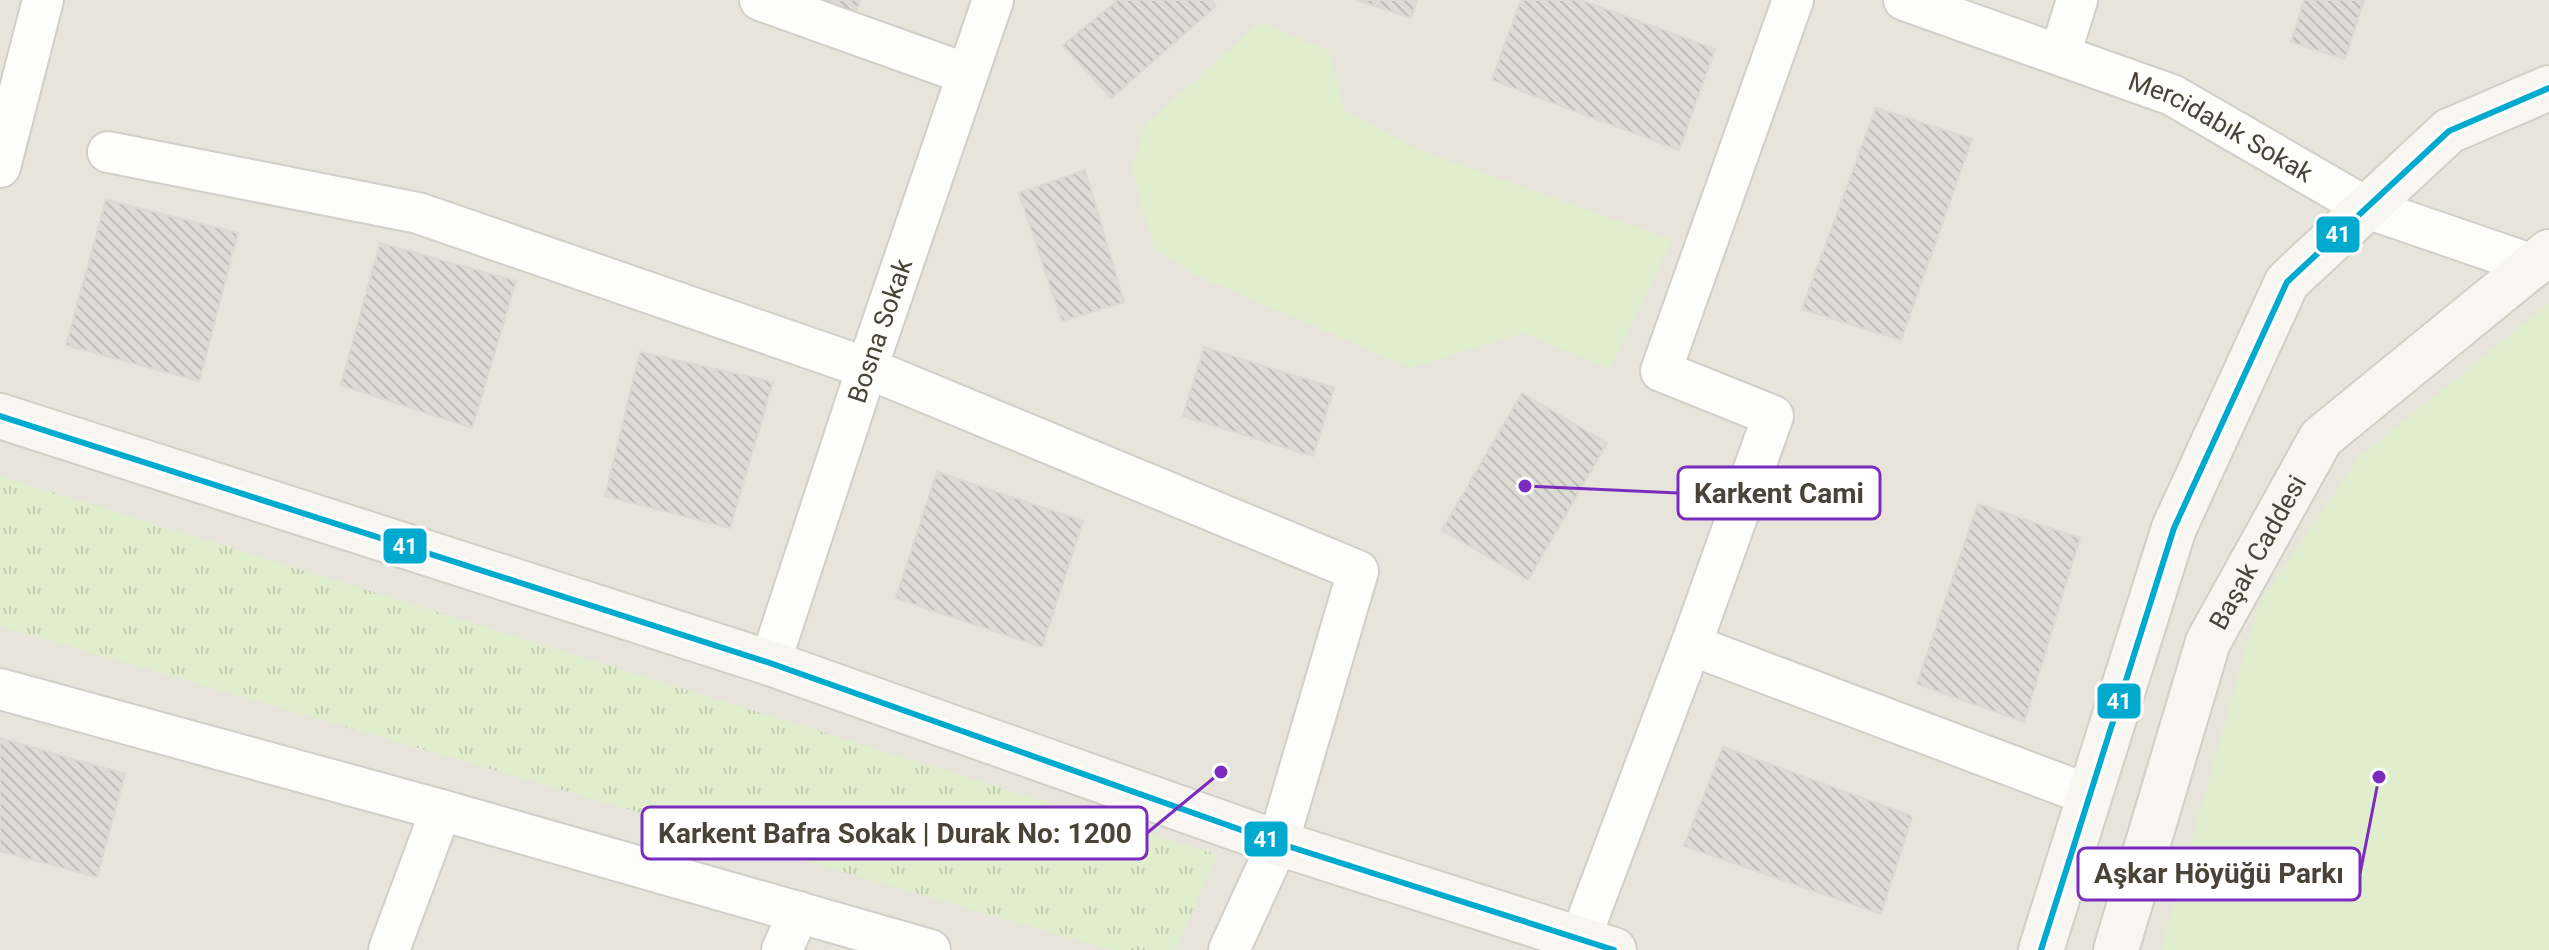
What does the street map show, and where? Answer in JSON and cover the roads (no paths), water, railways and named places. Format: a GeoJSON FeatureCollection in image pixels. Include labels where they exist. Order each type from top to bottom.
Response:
{"type":"FeatureCollection","features":[{"type":"Feature","properties":{"kind":"street"},"geometry":{"type":"LineString","coordinates":[[0,167],[43,0]]}},
{"type":"Feature","properties":{"kind":"street"},"geometry":{"type":"LineString","coordinates":[[760,0],[967,74]]}},
{"type":"Feature","properties":{"kind":"street","name":"Bosna Sokak"},"geometry":{"type":"LineString","coordinates":[[770,663],[993,0]]}},
{"type":"Feature","properties":{"kind":"street"},"geometry":{"type":"LineString","coordinates":[[0,416],[770,663],[1278,843],[1597,944],[1691,645],[1773,416],[1661,371],[1793,0]]}},
{"type":"Feature","properties":{"kind":"street","name":"Mercidabık Sokak"},"geometry":{"type":"LineString","coordinates":[[1904,0],[2172,95],[2367,208],[2541,258]]}},
{"type":"Feature","properties":{"kind":"street"},"geometry":{"type":"LineString","coordinates":[[2060,55],[2077,0]]}},
{"type":"Feature","properties":{"kind":"street"},"geometry":{"type":"LineString","coordinates":[[2041,950],[2174,528],[2287,282],[2449,131],[2549,88]]}},
{"type":"Feature","properties":{"kind":"street"},"geometry":{"type":"LineString","coordinates":[[108,152],[418,213],[867,368],[1358,571],[1278,843],[1229,950]]}},
{"type":"Feature","properties":{"kind":"street","name":"Başak Caddesi"},"geometry":{"type":"LineString","coordinates":[[2116,950],[2208,642],[2321,438],[2541,258]]}},
{"type":"Feature","properties":{"kind":"street"},"geometry":{"type":"LineString","coordinates":[[1691,645],[2089,795]]}},
{"type":"Feature","properties":{"kind":"street"},"geometry":{"type":"LineString","coordinates":[[0,689],[441,810],[930,950]]}},
{"type":"Feature","properties":{"kind":"street"},"geometry":{"type":"LineString","coordinates":[[389,950],[441,810]]}},
{"type":"Feature","properties":{"kind":"street"},"geometry":{"type":"LineString","coordinates":[[782,950],[799,912]]}},
{"type":"Feature","properties":{"kind":"place","name":"Karkent Cami"},"geometry":{"type":"Point","coordinates":[1525,486]}},
{"type":"Feature","properties":{"kind":"place","name":"Karkent Bafra Sokak | Durak No: 1200"},"geometry":{"type":"Point","coordinates":[1221,772]}},
{"type":"Feature","properties":{"kind":"place","name":"Aşkar Höyüğü Parkı"},"geometry":{"type":"Point","coordinates":[2379,777]}}]}
